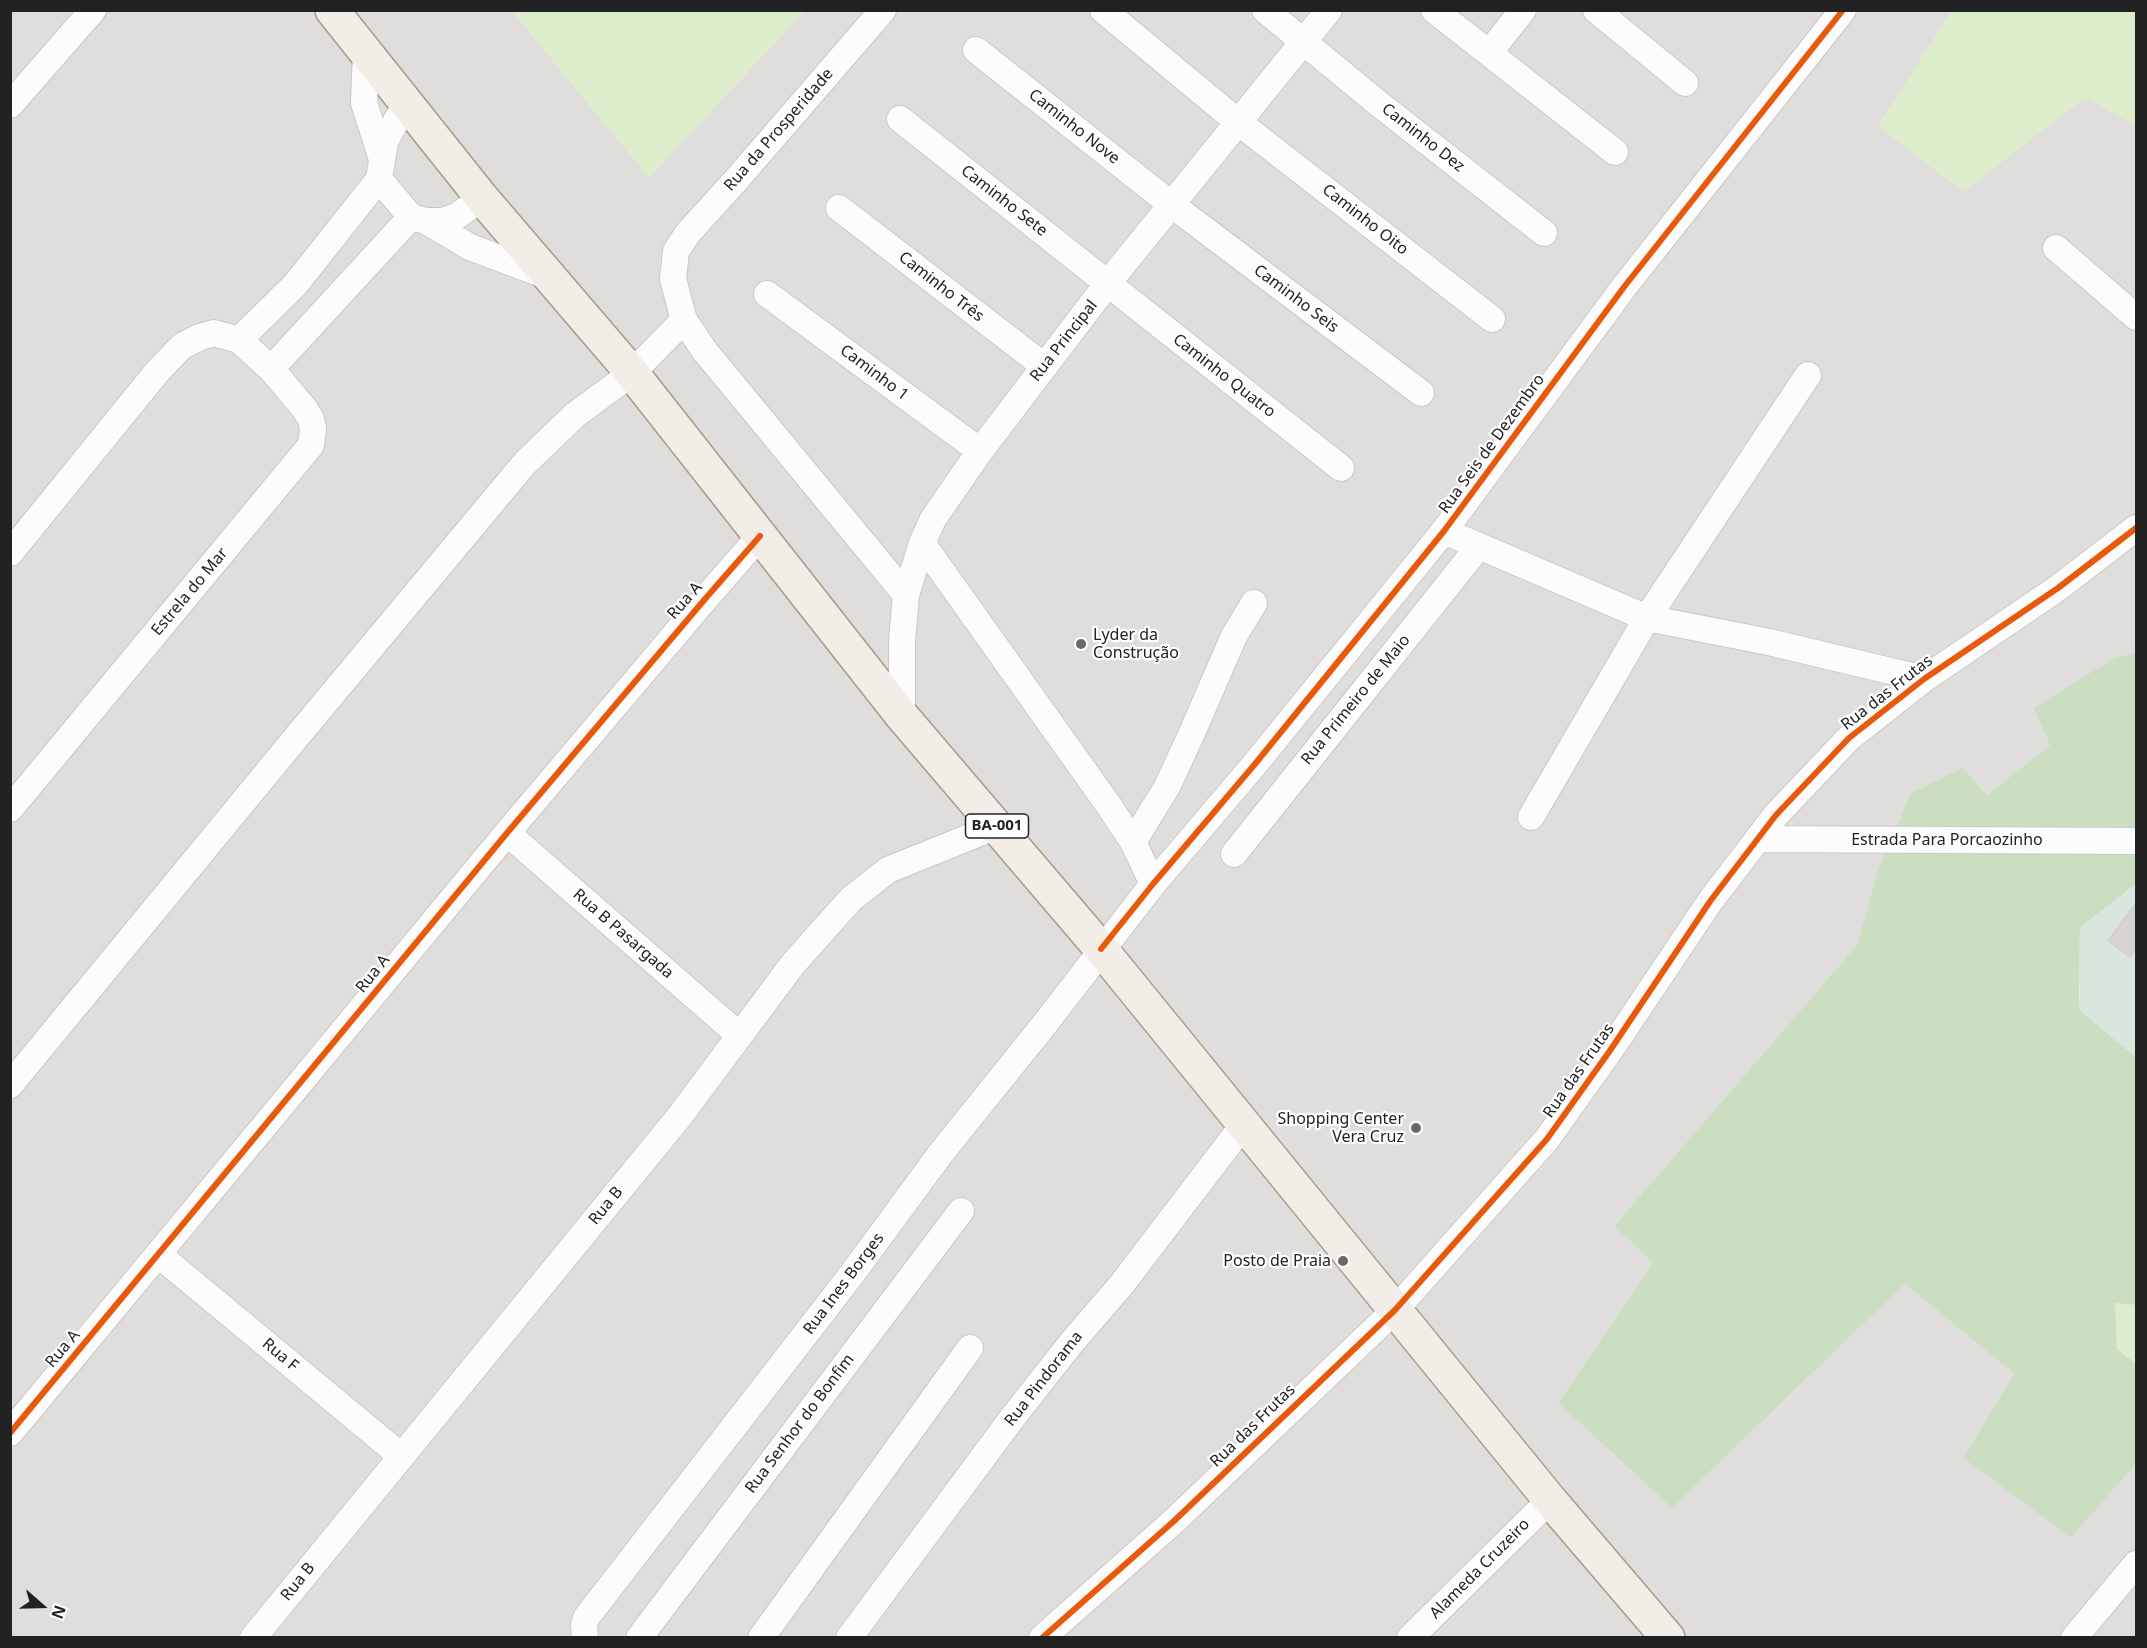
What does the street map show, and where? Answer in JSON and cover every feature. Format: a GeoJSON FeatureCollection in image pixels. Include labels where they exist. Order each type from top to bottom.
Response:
{"type":"FeatureCollection","features":[{"type":"Feature","properties":{"kind":"main road","name":"BA-001"},"geometry":{"type":"LineString","coordinates":[[332,10],[482,198],[632,373],[902,716],[1101,949],[1395,1311],[1664,1636]]}},
{"type":"Feature","properties":{"kind":"street"},"geometry":{"type":"LineString","coordinates":[[10,105],[93,10]]}},
{"type":"Feature","properties":{"kind":"street","name":"Rua da Prosperidade"},"geometry":{"type":"LineString","coordinates":[[684,320],[673,279],[676,251],[688,232],[737,179],[883,10]]}},
{"type":"Feature","properties":{"kind":"street","name":"Caminho Oito"},"geometry":{"type":"LineString","coordinates":[[1103,10],[1238,122],[1492,319]]}},
{"type":"Feature","properties":{"kind":"street","name":"Caminho Dez"},"geometry":{"type":"LineString","coordinates":[[1265,10],[1379,104],[1544,233]]}},
{"type":"Feature","properties":{"kind":"street","name":"Rua Principal"},"geometry":{"type":"LineString","coordinates":[[902,716],[902,641],[906,595],[922,543],[933,519],[980,452],[1108,283],[1329,10]]}},
{"type":"Feature","properties":{"kind":"street"},"geometry":{"type":"LineString","coordinates":[[1434,10],[1615,153]]}},
{"type":"Feature","properties":{"kind":"street"},"geometry":{"type":"LineString","coordinates":[[1489,53],[1523,10]]}},
{"type":"Feature","properties":{"kind":"street"},"geometry":{"type":"LineString","coordinates":[[1596,10],[1685,83]]}},
{"type":"Feature","properties":{"kind":"street","name":"Rua Seis de Dezembro"},"geometry":{"type":"LineString","coordinates":[[1101,949],[1444,531],[1624,287],[1843,10]]}},
{"type":"Feature","properties":{"kind":"street","name":"Caminho Nove"},"geometry":{"type":"LineString","coordinates":[[976,50],[1172,205]]}},
{"type":"Feature","properties":{"kind":"street"},"geometry":{"type":"LineString","coordinates":[[366,52],[364,103],[380,169],[418,219],[470,248],[547,276]]}},
{"type":"Feature","properties":{"kind":"street"},"geometry":{"type":"LineString","coordinates":[[10,553],[157,372],[182,346],[214,333],[239,339],[295,285],[380,169],[385,142],[397,118],[408,103]]}},
{"type":"Feature","properties":{"kind":"street","name":"Caminho Sete"},"geometry":{"type":"LineString","coordinates":[[900,118],[1108,283]]}},
{"type":"Feature","properties":{"kind":"street"},"geometry":{"type":"LineString","coordinates":[[418,219],[442,221],[457,216],[482,198]]}},
{"type":"Feature","properties":{"kind":"street","name":"Caminho Seis"},"geometry":{"type":"LineString","coordinates":[[1172,205],[1421,393]]}},
{"type":"Feature","properties":{"kind":"street","name":"Caminho Três"},"geometry":{"type":"LineString","coordinates":[[839,208],[1044,366]]}},
{"type":"Feature","properties":{"kind":"street"},"geometry":{"type":"LineString","coordinates":[[271,369],[418,219]]}},
{"type":"Feature","properties":{"kind":"street"},"geometry":{"type":"LineString","coordinates":[[2056,249],[2136,316]]}},
{"type":"Feature","properties":{"kind":"street","name":"Caminho Quatro"},"geometry":{"type":"LineString","coordinates":[[1108,283],[1341,468]]}},
{"type":"Feature","properties":{"kind":"street","name":"Caminho 1"},"geometry":{"type":"LineString","coordinates":[[768,294],[980,452]]}},
{"type":"Feature","properties":{"kind":"street"},"geometry":{"type":"LineString","coordinates":[[10,1085],[525,463],[575,415],[632,373],[684,320],[704,350],[906,595]]}},
{"type":"Feature","properties":{"kind":"street","name":"Estrela do Mar"},"geometry":{"type":"LineString","coordinates":[[10,809],[311,445],[313,429],[311,419],[304,408],[271,369],[239,339]]}},
{"type":"Feature","properties":{"kind":"street"},"geometry":{"type":"LineString","coordinates":[[1531,817],[1647,618],[1809,375]]}},
{"type":"Feature","properties":{"kind":"street","name":"Rua das Frutas"},"geometry":{"type":"LineString","coordinates":[[1042,1638],[1174,1521],[1395,1311],[1547,1139],[1609,1052],[1711,900],[1776,815],[1849,738],[1923,679],[2058,588],[2136,528]]}},
{"type":"Feature","properties":{"kind":"street"},"geometry":{"type":"LineString","coordinates":[[1444,531],[1647,618],[1769,642],[1923,679]]}},
{"type":"Feature","properties":{"kind":"street","name":"Rua A"},"geometry":{"type":"LineString","coordinates":[[10,1433],[507,832],[760,536]]}},
{"type":"Feature","properties":{"kind":"street"},"geometry":{"type":"LineString","coordinates":[[922,543],[1133,842],[1153,884]]}},
{"type":"Feature","properties":{"kind":"street","name":"Rua Primeiro de Maio"},"geometry":{"type":"LineString","coordinates":[[1234,854],[1479,546]]}},
{"type":"Feature","properties":{"kind":"street"},"geometry":{"type":"LineString","coordinates":[[1133,842],[1167,787],[1234,636],[1254,603]]}},
{"type":"Feature","properties":{"kind":"street","name":"Rua B"},"geometry":{"type":"LineString","coordinates":[[253,1638],[400,1455],[679,1117],[793,964],[851,899],[888,870],[997,826]]}},
{"type":"Feature","properties":{"kind":"street","name":"Rua B Pasargada"},"geometry":{"type":"LineString","coordinates":[[507,832],[739,1035]]}},
{"type":"Feature","properties":{"kind":"street","name":"Estrada Para Porcaozinho"},"geometry":{"type":"LineString","coordinates":[[1758,839],[2136,842]]}},
{"type":"Feature","properties":{"kind":"street","name":"Rua Ines Borges"},"geometry":{"type":"LineString","coordinates":[[586,1628],[941,1153],[1044,1025],[1101,949]]}},
{"type":"Feature","properties":{"kind":"street","name":"Rua Pindorama"},"geometry":{"type":"LineString","coordinates":[[849,1638],[1013,1417],[1072,1342],[1122,1284],[1244,1124]]}},
{"type":"Feature","properties":{"kind":"street","name":"Rua Senhor do Bonfim"},"geometry":{"type":"LineString","coordinates":[[639,1638],[961,1211]]}},
{"type":"Feature","properties":{"kind":"street","name":"Rua F"},"geometry":{"type":"LineString","coordinates":[[159,1255],[400,1455]]}},
{"type":"Feature","properties":{"kind":"street"},"geometry":{"type":"LineString","coordinates":[[761,1638],[970,1348]]}},
{"type":"Feature","properties":{"kind":"street","name":"Alameda Cruzeiro"},"geometry":{"type":"LineString","coordinates":[[1410,1638],[1550,1500]]}},
{"type":"Feature","properties":{"kind":"street"},"geometry":{"type":"LineString","coordinates":[[2074,1638],[2136,1564]]}},
{"type":"Feature","properties":{"kind":"shaded area"},"geometry":{"type":"Polygon","coordinates":[[[805,10],[1952,11],[1878,126],[2085,97],[2136,125],[2136,652],[2114,658],[2033,708],[2050,745],[1987,795],[1910,794],[1877,873],[1857,945],[1614,1226],[1653,1263],[1558,1403],[1672,1508],[1905,1284],[2014,1374],[1963,1458],[2071,1538],[2136,1464],[2136,1637],[11,1638],[11,11],[512,11],[649,177],[805,10]]]}},
{"type":"Feature","properties":{"kind":"shaded area"},"geometry":{"type":"Polygon","coordinates":[[[2136,884],[2136,1057],[2079,1010],[2080,928],[2136,884]]]}},
{"type":"Feature","properties":{"kind":"green space"},"geometry":{"type":"Polygon","coordinates":[[[512,11],[805,11],[649,178],[512,11]]]}},
{"type":"Feature","properties":{"kind":"green space"},"geometry":{"type":"Polygon","coordinates":[[[1952,11],[2136,11],[2136,125],[2085,98],[1963,192],[1878,126],[1952,11]]]}},
{"type":"Feature","properties":{"kind":"green space"},"geometry":{"type":"Polygon","coordinates":[[[2136,652],[2136,884],[2080,928],[2079,1009],[2136,1057],[2136,1305],[2115,1303],[2117,1349],[2136,1364],[2136,1464],[2071,1538],[1963,1458],[2014,1374],[1905,1284],[1672,1508],[1558,1403],[1653,1263],[1614,1226],[1857,945],[1877,873],[1910,794],[1962,768],[1987,795],[2050,745],[2033,708],[2114,658],[2136,652]]]}},
{"type":"Feature","properties":{"kind":"green space"},"geometry":{"type":"Polygon","coordinates":[[[2115,1303],[2136,1305],[2136,1364],[2117,1349],[2115,1303]]]}},
{"type":"Feature","properties":{"kind":"building"},"geometry":{"type":"Polygon","coordinates":[[[2136,903],[2136,948],[2130,957],[2108,941],[2136,903]]]}},
{"type":"Feature","properties":{"kind":"cycle path"},"geometry":{"type":"LineString","coordinates":[[1101,949],[1444,531],[1624,287],[1843,10]]}},
{"type":"Feature","properties":{"kind":"cycle path"},"geometry":{"type":"LineString","coordinates":[[1042,1638],[1174,1521],[1395,1310],[1547,1139],[1609,1052],[1711,900],[1776,815],[1849,738],[1924,679],[2058,588],[2136,528]]}},
{"type":"Feature","properties":{"kind":"cycle path"},"geometry":{"type":"LineString","coordinates":[[10,1433],[507,833],[760,536]]}},
{"type":"Feature","properties":{"kind":"place","name":"Lyder da Construção"},"geometry":{"type":"Point","coordinates":[1081,644]}},
{"type":"Feature","properties":{"kind":"place","name":"Shopping Center Vera Cruz"},"geometry":{"type":"Point","coordinates":[1416,1128]}},
{"type":"Feature","properties":{"kind":"place","name":"Posto de Praia"},"geometry":{"type":"Point","coordinates":[1343,1261]}}]}
